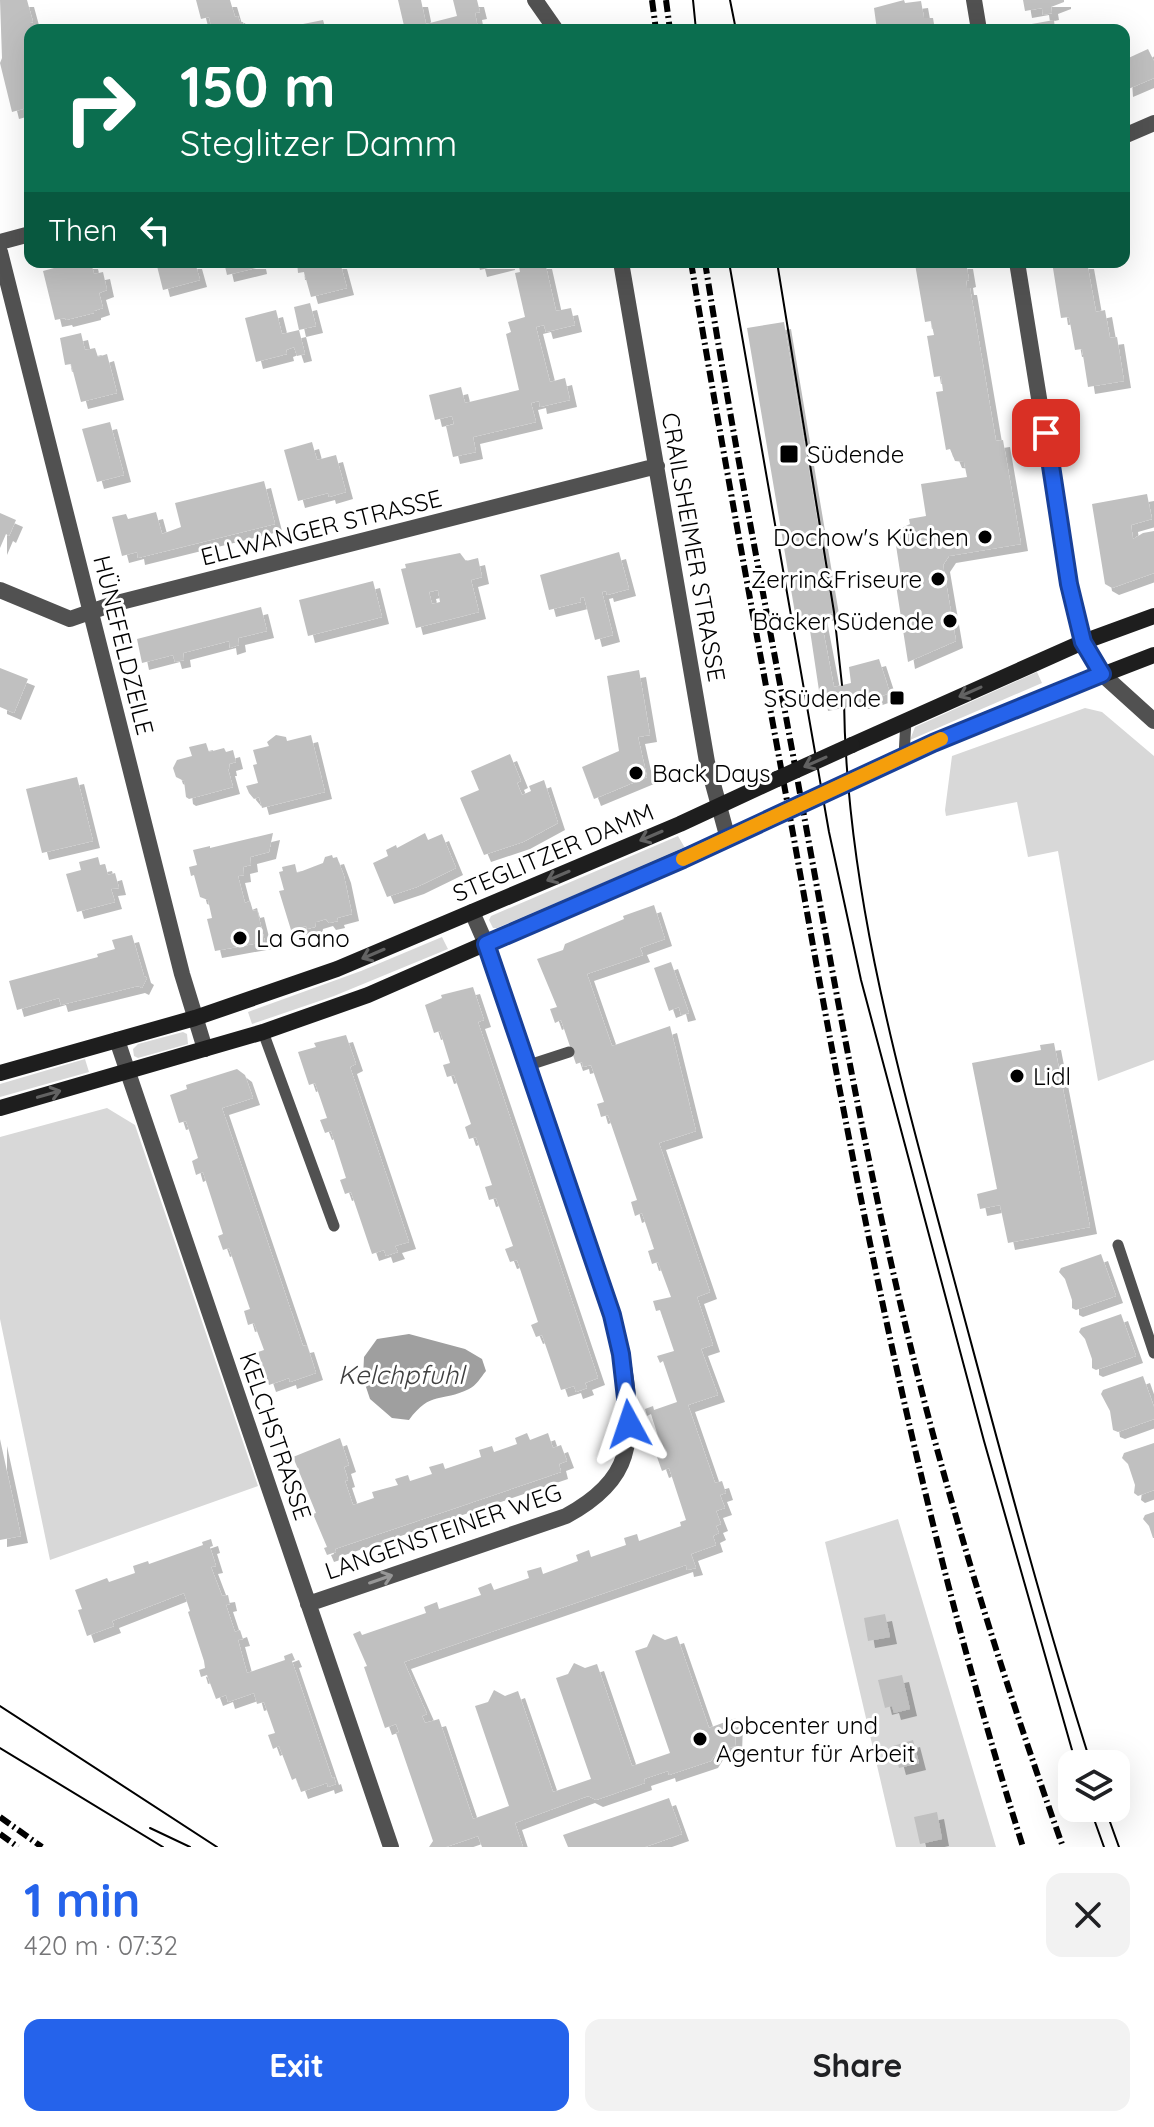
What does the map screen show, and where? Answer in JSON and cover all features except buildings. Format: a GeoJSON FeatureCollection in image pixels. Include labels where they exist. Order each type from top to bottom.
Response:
{"type":"FeatureCollection","features":[{"type":"Feature","properties":{"kind":"main road","name":"STEGLITZER DAMM"},"geometry":{"type":"LineString","coordinates":[[0,1073],[195,1018],[312,979],[719,806],[1083,642],[1154,616]]}},
{"type":"Feature","properties":{"kind":"main road"},"geometry":{"type":"LineString","coordinates":[[0,1108],[263,1032],[368,995],[732,836],[979,723],[1154,655]]}},
{"type":"Feature","properties":{"kind":"street"},"geometry":{"type":"LineString","coordinates":[[535,0],[552,24]]}},
{"type":"Feature","properties":{"kind":"street"},"geometry":{"type":"LineString","coordinates":[[974,0],[978,24]]}},
{"type":"Feature","properties":{"kind":"street"},"geometry":{"type":"LineString","coordinates":[[1130,133],[1154,123]]}},
{"type":"Feature","properties":{"kind":"street"},"geometry":{"type":"LineString","coordinates":[[0,242],[24,236]]}},
{"type":"Feature","properties":{"kind":"street","name":"HÜNEFELDZEILE"},"geometry":{"type":"LineString","coordinates":[[0,252],[205,1049]]}},
{"type":"Feature","properties":{"kind":"street","name":"CRAILSHEIMER STRASSE"},"geometry":{"type":"LineString","coordinates":[[622,268],[707,762],[719,806],[732,836]]}},
{"type":"Feature","properties":{"kind":"street"},"geometry":{"type":"LineString","coordinates":[[1018,268],[1069,584],[1083,642],[1102,674],[1154,721]]}},
{"type":"Feature","properties":{"kind":"street","name":"ELLWANGER STRASSE"},"geometry":{"type":"LineString","coordinates":[[0,590],[70,619],[657,466]]}},
{"type":"Feature","properties":{"kind":"street","name":"LANGENSTEINER WEG"},"geometry":{"type":"LineString","coordinates":[[308,1604],[566,1516],[593,1499],[613,1477],[623,1459],[629,1424],[628,1401],[612,1315],[486,944],[472,912]]}},
{"type":"Feature","properties":{"kind":"street","name":"KELCHSTRASSE"},"geometry":{"type":"LineString","coordinates":[[117,1040],[391,1847]]}},
{"type":"Feature","properties":{"kind":"lane"},"geometry":{"type":"LineString","coordinates":[[904,756],[906,720]]}},
{"type":"Feature","properties":{"kind":"lane"},"geometry":{"type":"LineString","coordinates":[[263,1032],[334,1226]]}},
{"type":"Feature","properties":{"kind":"lane"},"geometry":{"type":"LineString","coordinates":[[526,1066],[569,1052]]}},
{"type":"Feature","properties":{"kind":"lane"},"geometry":{"type":"LineString","coordinates":[[1118,1245],[1154,1353]]}},
{"type":"Feature","properties":{"kind":"shaded area"},"geometry":{"type":"Polygon","coordinates":[[[1037,672],[1042,683],[910,740],[915,727],[1037,672]]]}},
{"type":"Feature","properties":{"kind":"shaded area"},"geometry":{"type":"Polygon","coordinates":[[[1085,708],[1102,712],[1154,756],[1154,1060],[1098,1081],[1058,851],[1028,857],[1017,802],[946,816],[945,810],[952,756],[1085,708]]]}},
{"type":"Feature","properties":{"kind":"shaded area"},"geometry":{"type":"Polygon","coordinates":[[[678,836],[685,848],[497,928],[493,928],[489,920],[491,916],[678,836]]]}},
{"type":"Feature","properties":{"kind":"shaded area"},"geometry":{"type":"Polygon","coordinates":[[[442,937],[448,949],[334,996],[252,1024],[248,1012],[361,971],[442,937]]]}},
{"type":"Feature","properties":{"kind":"shaded area"},"geometry":{"type":"Polygon","coordinates":[[[183,1032],[187,1034],[188,1044],[138,1058],[134,1056],[133,1049],[138,1044],[183,1032]]]}},
{"type":"Feature","properties":{"kind":"shaded area"},"geometry":{"type":"Polygon","coordinates":[[[85,1059],[89,1072],[0,1097],[0,1084],[85,1059]]]}},
{"type":"Feature","properties":{"kind":"shaded area"},"geometry":{"type":"Polygon","coordinates":[[[107,1108],[135,1125],[258,1486],[50,1560],[0,1319],[0,1137],[107,1108]]]}},
{"type":"Feature","properties":{"kind":"shaded area"},"geometry":{"type":"Polygon","coordinates":[[[898,1519],[996,1847],[896,1847],[825,1542],[898,1519]]]}},
{"type":"Feature","properties":{"kind":"water","name":"Kelchpfuhl"},"geometry":{"type":"Polygon","coordinates":[[[409,1334],[465,1349],[482,1359],[486,1371],[472,1388],[424,1404],[409,1420],[392,1418],[370,1399],[363,1378],[364,1357],[377,1339],[409,1334]]]}},
{"type":"Feature","properties":{"kind":"tram line"},"geometry":{"type":"LineString","coordinates":[[693,0],[695,24]]}},
{"type":"Feature","properties":{"kind":"tram line"},"geometry":{"type":"LineString","coordinates":[[730,0],[735,24]]}},
{"type":"Feature","properties":{"kind":"tram line"},"geometry":{"type":"LineString","coordinates":[[730,268],[829,832],[861,980],[984,1441],[1072,1750]]}},
{"type":"Feature","properties":{"kind":"tram line"},"geometry":{"type":"LineString","coordinates":[[778,268],[834,612],[842,685]]}},
{"type":"Feature","properties":{"kind":"tram line"},"geometry":{"type":"LineString","coordinates":[[844,700],[854,841],[878,981],[1017,1512],[1087,1750]]}},
{"type":"Feature","properties":{"kind":"tram line"},"geometry":{"type":"LineString","coordinates":[[0,1706],[217,1847]]}},
{"type":"Feature","properties":{"kind":"tram line"},"geometry":{"type":"LineString","coordinates":[[0,1748],[163,1847]]}},
{"type":"Feature","properties":{"kind":"tram line"},"geometry":{"type":"LineString","coordinates":[[1095,1822],[1104,1847]]}},
{"type":"Feature","properties":{"kind":"tram line"},"geometry":{"type":"LineString","coordinates":[[1110,1822],[1119,1847]]}},
{"type":"Feature","properties":{"kind":"tram line"},"geometry":{"type":"LineString","coordinates":[[150,1828],[190,1847]]}},
{"type":"Feature","properties":{"kind":"railway"},"geometry":{"type":"LineString","coordinates":[[652,0],[655,24]]}},
{"type":"Feature","properties":{"kind":"railway"},"geometry":{"type":"LineString","coordinates":[[666,0],[669,24]]}},
{"type":"Feature","properties":{"kind":"railway"},"geometry":{"type":"LineString","coordinates":[[692,268],[865,1221],[952,1599],[1023,1847]]}},
{"type":"Feature","properties":{"kind":"railway"},"geometry":{"type":"LineString","coordinates":[[706,268],[843,1030],[877,1199],[937,1449],[1012,1699],[1063,1847]]}},
{"type":"Feature","properties":{"kind":"railway"},"geometry":{"type":"LineString","coordinates":[[0,1817],[42,1847]]}},
{"type":"Feature","properties":{"kind":"railway"},"geometry":{"type":"LineString","coordinates":[[0,1834],[18,1847]]}},
{"type":"Feature","properties":{"kind":"slow traffic"},"geometry":{"type":"LineString","coordinates":[[683,859],[941,739]]}},
{"type":"Feature","properties":{"kind":"place","name":"Südende"},"geometry":{"type":"Point","coordinates":[789,454]}},
{"type":"Feature","properties":{"kind":"place","name":"Dochow's Küchen"},"geometry":{"type":"Point","coordinates":[985,537]}},
{"type":"Feature","properties":{"kind":"place","name":"Zerrin&Friseure"},"geometry":{"type":"Point","coordinates":[938,579]}},
{"type":"Feature","properties":{"kind":"place","name":"Bäcker Südende"},"geometry":{"type":"Point","coordinates":[950,621]}},
{"type":"Feature","properties":{"kind":"place","name":"S Südende"},"geometry":{"type":"Point","coordinates":[897,698]}},
{"type":"Feature","properties":{"kind":"place","name":"Back Days"},"geometry":{"type":"Point","coordinates":[636,773]}},
{"type":"Feature","properties":{"kind":"place","name":"La Gano"},"geometry":{"type":"Point","coordinates":[240,938]}},
{"type":"Feature","properties":{"kind":"place","name":"Lidl"},"geometry":{"type":"Point","coordinates":[1017,1076]}},
{"type":"Feature","properties":{"kind":"place","name":"Jobcenter und Agentur für Arbeit"},"geometry":{"type":"Point","coordinates":[700,1739]}},
{"type":"Feature","properties":{"kind":"route"},"geometry":{"type":"LineString","coordinates":[[629,1424],[621,1354],[612,1315],[486,944],[683,859],[933,743],[1102,674],[1083,642],[1069,584],[1046,433]]}}]}
